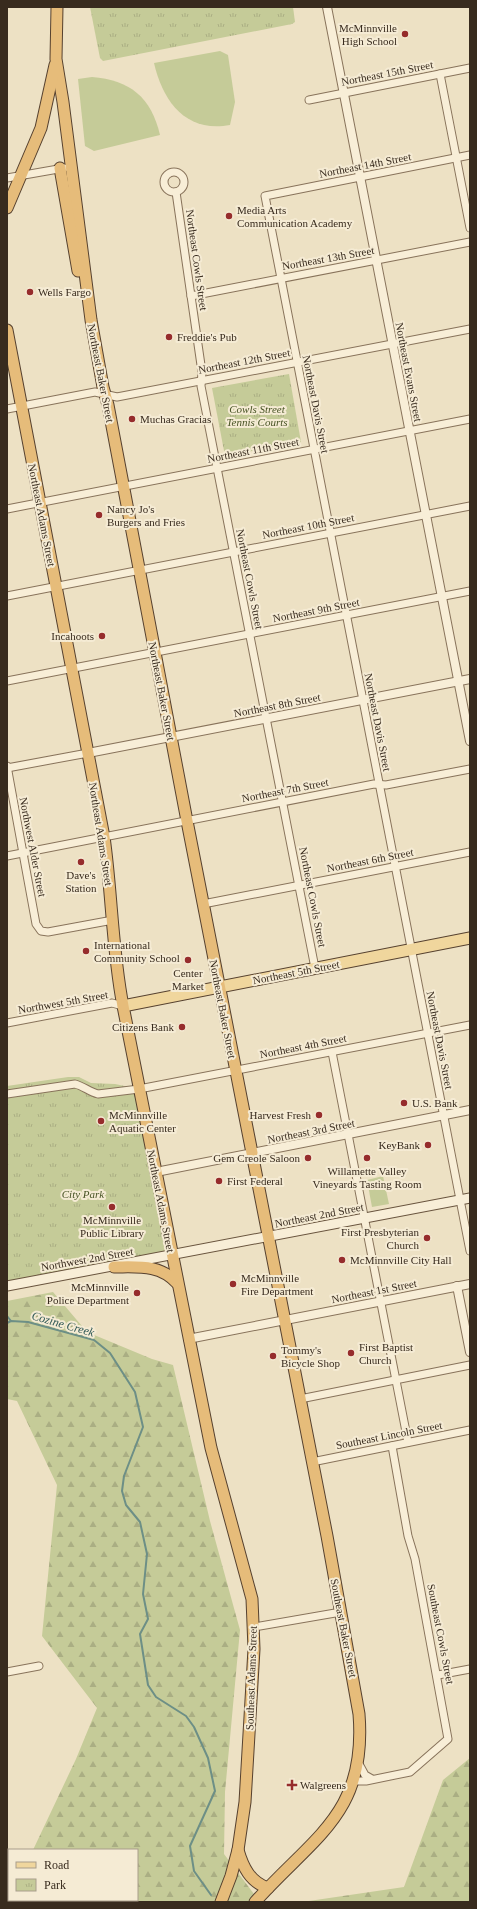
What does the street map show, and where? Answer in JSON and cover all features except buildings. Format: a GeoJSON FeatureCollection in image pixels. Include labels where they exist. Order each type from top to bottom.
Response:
{"type":"FeatureCollection","features":[{"type":"Feature","properties":{"kind":"highway"},"geometry":{"type":"LineString","coordinates":[[7,208],[41,128],[56,59],[56,7]]}},
{"type":"Feature","properties":{"kind":"highway","name":"Northeast Baker Street"},"geometry":{"type":"LineString","coordinates":[[56,59],[91,320],[186,821],[284,1320]]}},
{"type":"Feature","properties":{"kind":"highway"},"geometry":{"type":"LineString","coordinates":[[60,168],[82,291],[91,320]]}},
{"type":"Feature","properties":{"kind":"highway","name":"Northeast Adams Street"},"geometry":{"type":"LineString","coordinates":[[7,330],[104,837],[113,920],[115,955],[123,1006],[188,1339]]}},
{"type":"Feature","properties":{"kind":"highway"},"geometry":{"type":"LineString","coordinates":[[114,1267],[143,1267],[160,1270],[167,1273],[178,1283]]}},
{"type":"Feature","properties":{"kind":"highway","name":"Southeast Baker Street"},"geometry":{"type":"LineString","coordinates":[[255,1902],[335,1820],[355,1781],[360,1741],[360,1714],[284,1320]]}},
{"type":"Feature","properties":{"kind":"highway","name":"Southeast Adams Street"},"geometry":{"type":"LineString","coordinates":[[188,1339],[211,1448],[252,1599],[254,1628],[245,1802],[238,1850],[231,1876],[221,1902]]}},
{"type":"Feature","properties":{"kind":"highway"},"geometry":{"type":"LineString","coordinates":[[238,1850],[243,1867],[248,1875],[261,1886],[268,1888]]}},
{"type":"Feature","properties":{"kind":"main road","name":"Northeast 5th Street"},"geometry":{"type":"LineString","coordinates":[[123,1006],[470,938]]}},
{"type":"Feature","properties":{"kind":"main road","name":"Northeast 2nd Street"},"geometry":{"type":"LineString","coordinates":[[172,1255],[470,1198]]}},
{"type":"Feature","properties":{"kind":"main road","name":"Northwest 2nd Street"},"geometry":{"type":"LineString","coordinates":[[7,1286],[172,1255]]}},
{"type":"Feature","properties":{"kind":"street","name":"Northeast Evans Street"},"geometry":{"type":"LineString","coordinates":[[327,7],[470,741]]}},
{"type":"Feature","properties":{"kind":"street","name":"Northeast 15th Street"},"geometry":{"type":"LineString","coordinates":[[309,100],[470,68]]}},
{"type":"Feature","properties":{"kind":"street"},"geometry":{"type":"LineString","coordinates":[[440,74],[470,228]]}},
{"type":"Feature","properties":{"kind":"street","name":"Northeast 14th Street"},"geometry":{"type":"LineString","coordinates":[[265,196],[470,155]]}},
{"type":"Feature","properties":{"kind":"street"},"geometry":{"type":"LineString","coordinates":[[7,178],[71,166]]}},
{"type":"Feature","properties":{"kind":"street","name":"Northeast Cowls Street"},"geometry":{"type":"LineString","coordinates":[[176,192],[202,381],[315,968]]}},
{"type":"Feature","properties":{"kind":"street","name":"Northeast Davis Street"},"geometry":{"type":"LineString","coordinates":[[265,196],[470,1252]]}},
{"type":"Feature","properties":{"kind":"street","name":"Northeast 13th Street"},"geometry":{"type":"LineString","coordinates":[[191,296],[470,242]]}},
{"type":"Feature","properties":{"kind":"street","name":"Northeast 12th Street"},"geometry":{"type":"LineString","coordinates":[[7,409],[95,392],[117,397],[470,329]]}},
{"type":"Feature","properties":{"kind":"street","name":"Northeast 11th Street"},"geometry":{"type":"LineString","coordinates":[[7,510],[470,419]]}},
{"type":"Feature","properties":{"kind":"street","name":"Northeast 10th Street"},"geometry":{"type":"LineString","coordinates":[[7,596],[470,506]]}},
{"type":"Feature","properties":{"kind":"street","name":"Northeast 9th Street"},"geometry":{"type":"LineString","coordinates":[[7,681],[470,591]]}},
{"type":"Feature","properties":{"kind":"street","name":"Northeast 8th Street"},"geometry":{"type":"LineString","coordinates":[[88,753],[470,679]]}},
{"type":"Feature","properties":{"kind":"street"},"geometry":{"type":"LineString","coordinates":[[7,767],[88,753]]}},
{"type":"Feature","properties":{"kind":"street","name":"Northwest Alder Street"},"geometry":{"type":"LineString","coordinates":[[7,767],[36,924],[41,931],[48,932],[113,920]]}},
{"type":"Feature","properties":{"kind":"street","name":"Northeast 7th Street"},"geometry":{"type":"LineString","coordinates":[[7,856],[374,784],[386,785],[470,769]]}},
{"type":"Feature","properties":{"kind":"street","name":"Northeast 6th Street"},"geometry":{"type":"LineString","coordinates":[[203,904],[470,852]]}},
{"type":"Feature","properties":{"kind":"street","name":"Northwest 5th Street"},"geometry":{"type":"LineString","coordinates":[[7,1023],[112,1003],[123,1006]]}},
{"type":"Feature","properties":{"kind":"street","name":"Northeast 4th Street"},"geometry":{"type":"LineString","coordinates":[[7,1094],[75,1084],[84,1086],[98,1094],[139,1089],[470,1025]]}},
{"type":"Feature","properties":{"kind":"street"},"geometry":{"type":"LineString","coordinates":[[332,1052],[408,1442]]}},
{"type":"Feature","properties":{"kind":"street","name":"Northeast 3rd Street"},"geometry":{"type":"LineString","coordinates":[[156,1172],[470,1110]]}},
{"type":"Feature","properties":{"kind":"street","name":"Northeast 1st Street"},"geometry":{"type":"LineString","coordinates":[[188,1339],[470,1284]]}},
{"type":"Feature","properties":{"kind":"street"},"geometry":{"type":"LineString","coordinates":[[457,1286],[470,1352]]}},
{"type":"Feature","properties":{"kind":"street"},"geometry":{"type":"LineString","coordinates":[[300,1399],[470,1365]]}},
{"type":"Feature","properties":{"kind":"street","name":"Southeast Lincoln Street"},"geometry":{"type":"LineString","coordinates":[[312,1462],[470,1430]]}},
{"type":"Feature","properties":{"kind":"street","name":"Southeast Cowls Street"},"geometry":{"type":"LineString","coordinates":[[355,1781],[366,1781],[410,1772],[446,1742],[448,1736],[438,1675],[415,1559],[408,1536],[392,1446]]}},
{"type":"Feature","properties":{"kind":"street"},"geometry":{"type":"LineString","coordinates":[[254,1628],[341,1612]]}},
{"type":"Feature","properties":{"kind":"street"},"geometry":{"type":"LineString","coordinates":[[7,1672],[38,1666]]}},
{"type":"Feature","properties":{"kind":"street"},"geometry":{"type":"LineString","coordinates":[[438,1675],[470,1669]]}},
{"type":"Feature","properties":{"kind":"street"},"geometry":{"type":"LineString","coordinates":[[358,1764],[365,1775],[372,1779]]}},
{"type":"Feature","properties":{"kind":"green space"},"geometry":{"type":"Polygon","coordinates":[[[90,7],[293,7],[295,22],[292,24],[103,61],[100,58],[90,7]]]}},
{"type":"Feature","properties":{"kind":"green space"},"geometry":{"type":"Polygon","coordinates":[[[220,51],[228,55],[235,102],[230,125],[214,126],[201,124],[189,119],[179,112],[170,102],[163,90],[154,63],[220,51]]]}},
{"type":"Feature","properties":{"kind":"green space"},"geometry":{"type":"Polygon","coordinates":[[[92,77],[117,82],[137,93],[151,110],[160,135],[94,151],[85,146],[78,79],[92,77]]]}},
{"type":"Feature","properties":{"kind":"green space","name":"Cowls Street Tennis Courts"},"geometry":{"type":"Polygon","coordinates":[[[289,374],[301,442],[225,456],[212,388],[289,374]]]}},
{"type":"Feature","properties":{"kind":"green space","name":"City Park"},"geometry":{"type":"Polygon","coordinates":[[[68,1077],[79,1077],[91,1083],[115,1084],[139,1089],[172,1255],[7,1284],[7,1086],[68,1077]]]}},
{"type":"Feature","properties":{"kind":"green space"},"geometry":{"type":"Polygon","coordinates":[[[383,1176],[389,1204],[372,1207],[367,1180],[383,1176]]]}},
{"type":"Feature","properties":{"kind":"green space"},"geometry":{"type":"Polygon","coordinates":[[[53,1292],[87,1332],[152,1359],[173,1365],[210,1521],[240,1630],[225,1792],[224,1854],[260,1902],[8,1902],[138,1901],[138,1849],[33,1849],[76,1759],[97,1708],[42,1636],[57,1485],[17,1401],[7,1399],[7,1301],[53,1292]]]}},
{"type":"Feature","properties":{"kind":"green space"},"geometry":{"type":"Polygon","coordinates":[[[470,1758],[470,1902],[302,1902],[404,1887],[443,1780],[470,1758]]]}},
{"type":"Feature","properties":{"kind":"waterway","name":"Cozine Creek"},"geometry":{"type":"LineString","coordinates":[[7,1316],[11,1321]]}},
{"type":"Feature","properties":{"kind":"waterway","name":"Cozine Creek"},"geometry":{"type":"LineString","coordinates":[[7,1323],[11,1321],[28,1322],[94,1340],[110,1353],[135,1392],[143,1427],[124,1476],[122,1491],[126,1505],[140,1522],[147,1554],[143,1594],[148,1619],[140,1634],[148,1685],[156,1697],[186,1716],[194,1727],[208,1758],[215,1791],[190,1846],[194,1871],[211,1895]]}},
{"type":"Feature","properties":{"kind":"place","name":"McMinnville High School"},"geometry":{"type":"Point","coordinates":[405,34]}},
{"type":"Feature","properties":{"kind":"place","name":"Media Arts Communication Academy"},"geometry":{"type":"Point","coordinates":[229,216]}},
{"type":"Feature","properties":{"kind":"place","name":"Wells Fargo"},"geometry":{"type":"Point","coordinates":[30,292]}},
{"type":"Feature","properties":{"kind":"place","name":"Freddie's Pub"},"geometry":{"type":"Point","coordinates":[169,337]}},
{"type":"Feature","properties":{"kind":"place","name":"Muchas Gracias"},"geometry":{"type":"Point","coordinates":[132,419]}},
{"type":"Feature","properties":{"kind":"place","name":"Nancy Jo's Burgers and Fries"},"geometry":{"type":"Point","coordinates":[99,515]}},
{"type":"Feature","properties":{"kind":"place","name":"Incahoots"},"geometry":{"type":"Point","coordinates":[102,636]}},
{"type":"Feature","properties":{"kind":"place","name":"Dave's Station"},"geometry":{"type":"Point","coordinates":[81,862]}},
{"type":"Feature","properties":{"kind":"place","name":"International Community School"},"geometry":{"type":"Point","coordinates":[86,951]}},
{"type":"Feature","properties":{"kind":"place","name":"Center Market"},"geometry":{"type":"Point","coordinates":[188,960]}},
{"type":"Feature","properties":{"kind":"place","name":"Citizens Bank"},"geometry":{"type":"Point","coordinates":[182,1027]}},
{"type":"Feature","properties":{"kind":"place","name":"U.S. Bank"},"geometry":{"type":"Point","coordinates":[404,1103]}},
{"type":"Feature","properties":{"kind":"place","name":"Harvest Fresh"},"geometry":{"type":"Point","coordinates":[319,1115]}},
{"type":"Feature","properties":{"kind":"place","name":"McMinnville Aquatic Center"},"geometry":{"type":"Point","coordinates":[101,1121]}},
{"type":"Feature","properties":{"kind":"place","name":"KeyBank"},"geometry":{"type":"Point","coordinates":[428,1145]}},
{"type":"Feature","properties":{"kind":"place","name":"Gem Creole Saloon"},"geometry":{"type":"Point","coordinates":[308,1158]}},
{"type":"Feature","properties":{"kind":"place","name":"Willamette Valley Vineyards Tasting Room"},"geometry":{"type":"Point","coordinates":[367,1158]}},
{"type":"Feature","properties":{"kind":"place","name":"First Federal"},"geometry":{"type":"Point","coordinates":[219,1181]}},
{"type":"Feature","properties":{"kind":"place","name":"McMinnville Public Library"},"geometry":{"type":"Point","coordinates":[112,1207]}},
{"type":"Feature","properties":{"kind":"place","name":"First Presbyterian Church"},"geometry":{"type":"Point","coordinates":[427,1238]}},
{"type":"Feature","properties":{"kind":"place","name":"McMinnville City Hall"},"geometry":{"type":"Point","coordinates":[342,1260]}},
{"type":"Feature","properties":{"kind":"place","name":"McMinnville Fire Department"},"geometry":{"type":"Point","coordinates":[233,1284]}},
{"type":"Feature","properties":{"kind":"place","name":"McMinnville Police Department"},"geometry":{"type":"Point","coordinates":[137,1293]}},
{"type":"Feature","properties":{"kind":"place","name":"First Baptist Church"},"geometry":{"type":"Point","coordinates":[351,1353]}},
{"type":"Feature","properties":{"kind":"place","name":"Tommy's Bicycle Shop"},"geometry":{"type":"Point","coordinates":[273,1356]}},
{"type":"Feature","properties":{"kind":"place","name":"Walgreens"},"geometry":{"type":"Point","coordinates":[292,1785]}}]}
